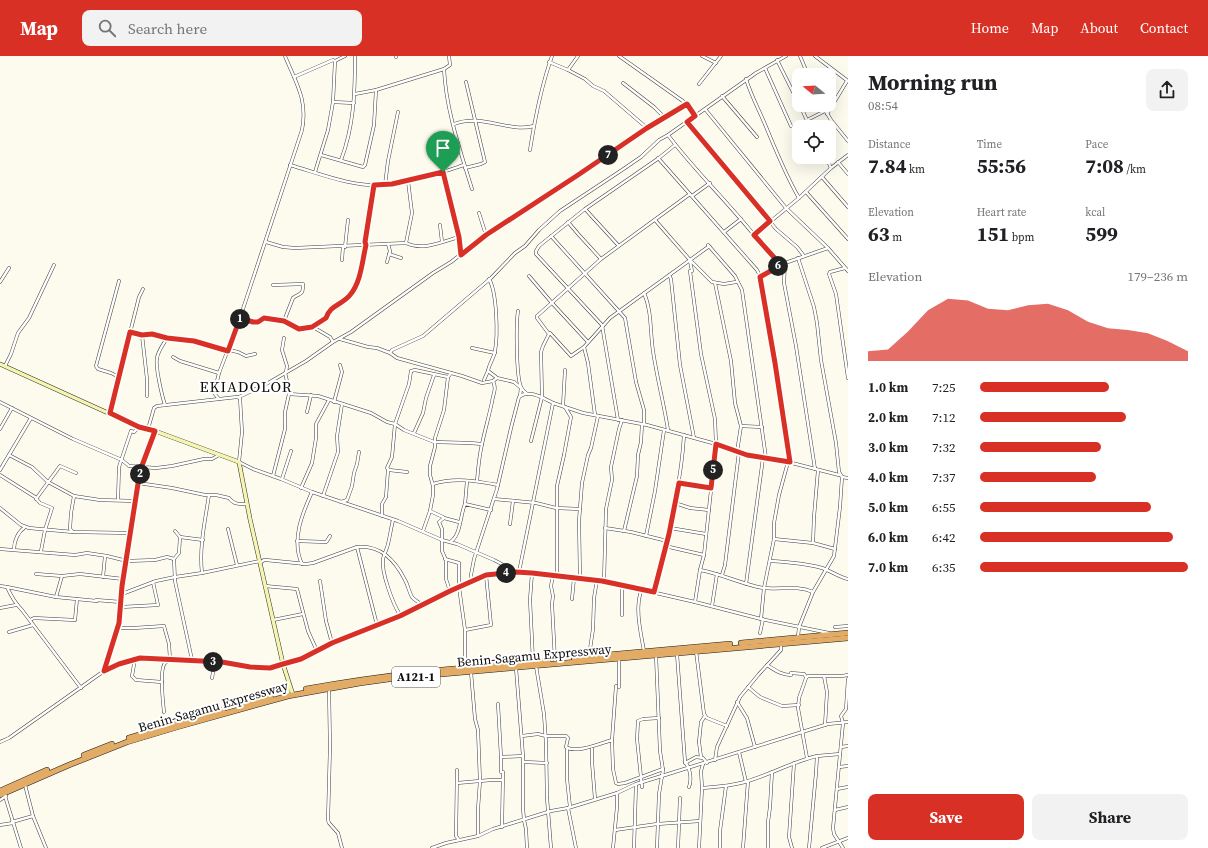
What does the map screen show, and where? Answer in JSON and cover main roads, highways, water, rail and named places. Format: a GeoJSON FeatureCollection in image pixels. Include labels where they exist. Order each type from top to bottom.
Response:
{"type":"FeatureCollection","features":[{"type":"Feature","properties":{"kind":"highway","name":"A121-1"},"geometry":{"type":"LineString","coordinates":[[0,790],[139,734],[198,717],[290,694],[356,680],[465,668],[535,664],[555,660],[644,651],[848,633]]}},
{"type":"Feature","properties":{"kind":"highway","name":"Benin-Sagamu Expressway"},"geometry":{"type":"LineString","coordinates":[[4,794],[24,784],[127,742],[290,694],[396,678],[471,672],[535,664],[848,638]]}},
{"type":"Feature","properties":{"kind":"district","name":"EKIADOLOR"},"geometry":{"type":"Point","coordinates":[246,387]}}]}
